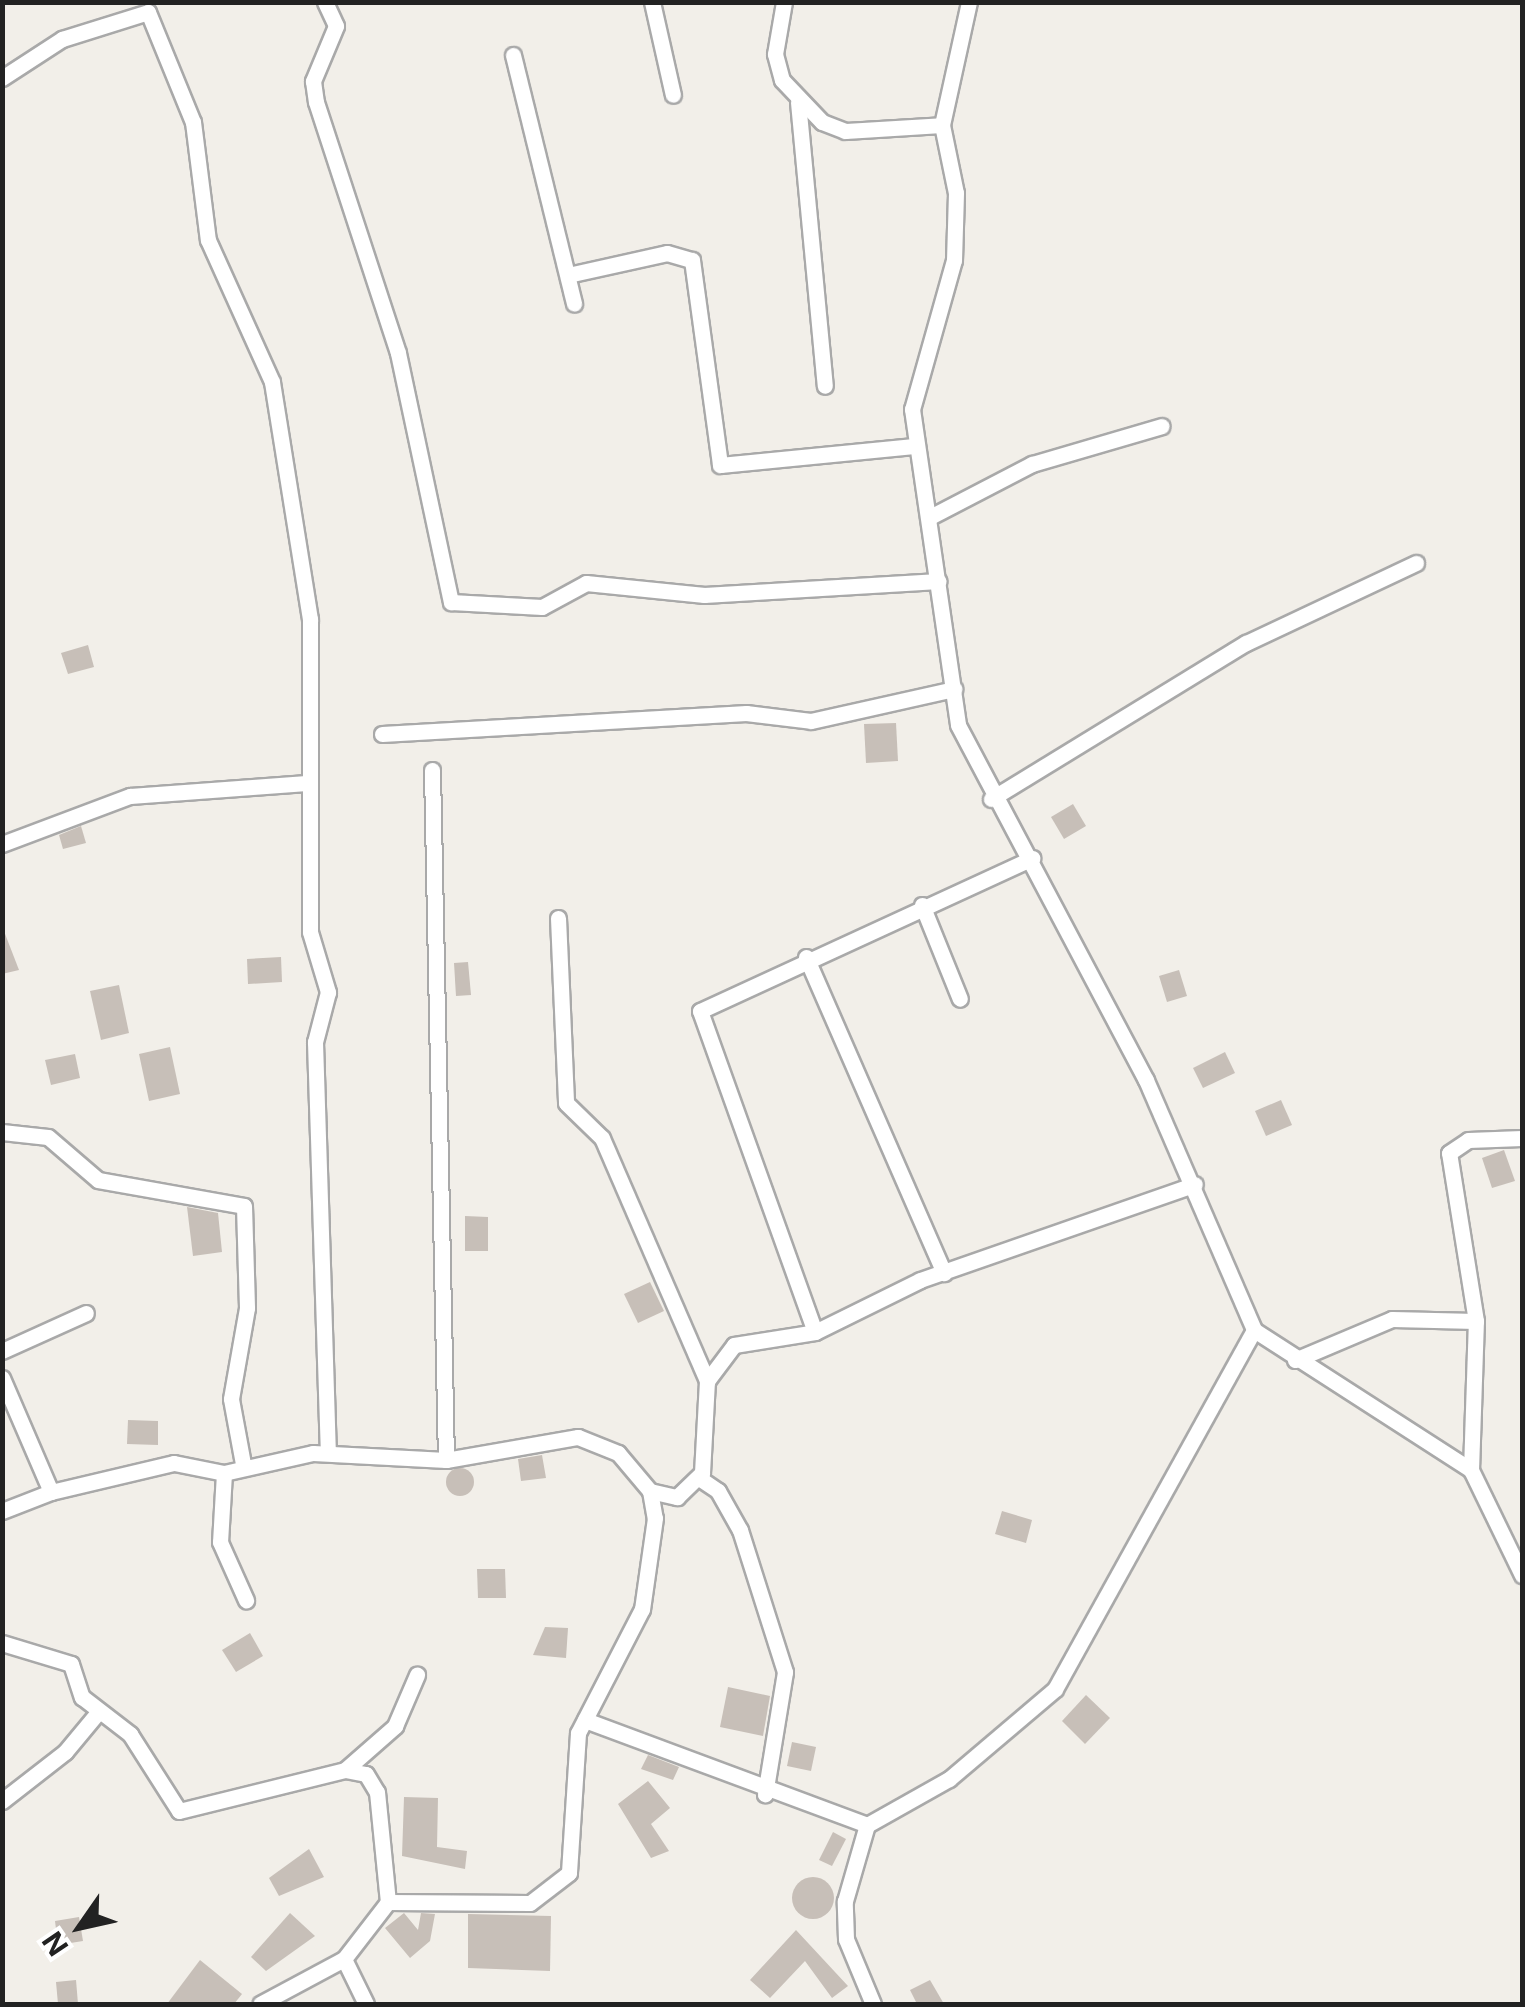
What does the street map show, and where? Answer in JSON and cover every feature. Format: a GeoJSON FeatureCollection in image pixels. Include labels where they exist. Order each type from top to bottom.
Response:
{"type":"FeatureCollection","features":[{"type":"Feature","properties":{"kind":"street"},"geometry":{"type":"LineString","coordinates":[[325,2],[336,26],[313,81],[316,102],[398,353],[451,602],[542,608],[586,583],[704,595],[939,582]]}},
{"type":"Feature","properties":{"kind":"street"},"geometry":{"type":"LineString","coordinates":[[652,2],[673,95]]}},
{"type":"Feature","properties":{"kind":"street"},"geometry":{"type":"LineString","coordinates":[[784,2],[775,54],[798,102],[825,386]]}},
{"type":"Feature","properties":{"kind":"street"},"geometry":{"type":"LineString","coordinates":[[970,2],[942,125],[958,220],[946,304],[915,385],[914,446],[932,516],[958,725],[990,798],[1032,858],[1195,1184],[1254,1330],[1471,1470]]}},
{"type":"Feature","properties":{"kind":"street"},"geometry":{"type":"LineString","coordinates":[[2,78],[62,39],[151,5],[193,122],[208,240],[272,382],[310,620],[310,932],[328,992],[315,1042],[328,1452]]}},
{"type":"Feature","properties":{"kind":"street"},"geometry":{"type":"LineString","coordinates":[[513,55],[574,304]]}},
{"type":"Feature","properties":{"kind":"street"},"geometry":{"type":"LineString","coordinates":[[798,102],[845,131],[942,125]]}},
{"type":"Feature","properties":{"kind":"street"},"geometry":{"type":"LineString","coordinates":[[568,275],[667,254],[692,260],[720,465],[914,446]]}},
{"type":"Feature","properties":{"kind":"street"},"geometry":{"type":"LineString","coordinates":[[932,516],[1032,464],[1162,426]]}},
{"type":"Feature","properties":{"kind":"street"},"geometry":{"type":"LineString","coordinates":[[990,798],[1246,643],[1416,564]]}},
{"type":"Feature","properties":{"kind":"street"},"geometry":{"type":"LineString","coordinates":[[382,734],[746,713],[812,721],[954,689]]}},
{"type":"Feature","properties":{"kind":"street"},"geometry":{"type":"LineString","coordinates":[[432,770],[446,1460]]}},
{"type":"Feature","properties":{"kind":"street"},"geometry":{"type":"LineString","coordinates":[[2,844],[130,796],[307,783]]}},
{"type":"Feature","properties":{"kind":"street"},"geometry":{"type":"LineString","coordinates":[[816,1332],[700,1012],[806,957],[1032,858]]}},
{"type":"Feature","properties":{"kind":"street"},"geometry":{"type":"LineString","coordinates":[[922,905],[960,999]]}},
{"type":"Feature","properties":{"kind":"street"},"geometry":{"type":"LineString","coordinates":[[558,918],[566,1102],[602,1138],[707,1381],[698,1478],[655,1518]]}},
{"type":"Feature","properties":{"kind":"street"},"geometry":{"type":"LineString","coordinates":[[806,957],[944,1273]]}},
{"type":"Feature","properties":{"kind":"street"},"geometry":{"type":"LineString","coordinates":[[2,1132],[48,1137],[98,1180],[244,1206],[247,1308],[231,1398],[244,1464]]}},
{"type":"Feature","properties":{"kind":"street"},"geometry":{"type":"LineString","coordinates":[[1522,1138],[1468,1140],[1449,1153],[1476,1321],[1471,1470],[1522,1575]]}},
{"type":"Feature","properties":{"kind":"street"},"geometry":{"type":"LineString","coordinates":[[707,1381],[734,1346],[816,1332],[944,1273],[1195,1184]]}},
{"type":"Feature","properties":{"kind":"street"},"geometry":{"type":"LineString","coordinates":[[2,1352],[86,1314]]}},
{"type":"Feature","properties":{"kind":"street"},"geometry":{"type":"LineString","coordinates":[[1295,1360],[1392,1319],[1476,1321]]}},
{"type":"Feature","properties":{"kind":"street"},"geometry":{"type":"LineString","coordinates":[[873,2004],[846,1940],[845,1901],[868,1825],[949,1779],[1055,1689],[1254,1330]]}},
{"type":"Feature","properties":{"kind":"street"},"geometry":{"type":"LineString","coordinates":[[2,1378],[51,1492]]}},
{"type":"Feature","properties":{"kind":"street"},"geometry":{"type":"LineString","coordinates":[[2,1511],[51,1492],[174,1464],[224,1472],[244,1464],[328,1452],[446,1460],[578,1436],[618,1453],[650,1491],[655,1518],[642,1609],[585,1720],[569,1799],[575,1861],[560,1884],[530,1903],[388,1902]]}},
{"type":"Feature","properties":{"kind":"street"},"geometry":{"type":"LineString","coordinates":[[224,1472],[220,1542],[246,1600]]}},
{"type":"Feature","properties":{"kind":"street"},"geometry":{"type":"LineString","coordinates":[[698,1478],[740,1530],[785,1672],[765,1794]]}},
{"type":"Feature","properties":{"kind":"street"},"geometry":{"type":"LineString","coordinates":[[650,1491],[677,1496]]}},
{"type":"Feature","properties":{"kind":"street"},"geometry":{"type":"LineString","coordinates":[[2,1643],[71,1664],[82,1697],[130,1734],[179,1812],[345,1770],[366,1774],[377,1792],[388,1902],[344,1959],[260,2004]]}},
{"type":"Feature","properties":{"kind":"street"},"geometry":{"type":"LineString","coordinates":[[345,1770],[394,1726],[417,1675]]}},
{"type":"Feature","properties":{"kind":"street"},"geometry":{"type":"LineString","coordinates":[[2,1802],[66,1752],[99,1711]]}},
{"type":"Feature","properties":{"kind":"street"},"geometry":{"type":"LineString","coordinates":[[585,1720],[765,1794],[837,1808],[868,1825]]}},
{"type":"Feature","properties":{"kind":"street"},"geometry":{"type":"LineString","coordinates":[[344,1959],[366,2004]]}},
{"type":"Feature","properties":{"kind":"building"},"geometry":{"type":"Polygon","coordinates":[[[88,645],[94,667],[68,674],[61,653],[88,645]]]}},
{"type":"Feature","properties":{"kind":"building"},"geometry":{"type":"Polygon","coordinates":[[[896,723],[898,761],[866,763],[864,724],[896,723]]]}},
{"type":"Feature","properties":{"kind":"building"},"geometry":{"type":"Polygon","coordinates":[[[1073,804],[1086,826],[1064,839],[1051,817],[1073,804]]]}},
{"type":"Feature","properties":{"kind":"building"},"geometry":{"type":"Polygon","coordinates":[[[81,826],[86,843],[63,849],[59,835],[81,826]]]}},
{"type":"Feature","properties":{"kind":"building"},"geometry":{"type":"Polygon","coordinates":[[[2,926],[19,970],[2,974],[2,926]]]}},
{"type":"Feature","properties":{"kind":"building"},"geometry":{"type":"Polygon","coordinates":[[[281,957],[282,982],[248,984],[247,959],[281,957]]]}},
{"type":"Feature","properties":{"kind":"building"},"geometry":{"type":"Polygon","coordinates":[[[468,962],[471,995],[456,996],[454,963],[468,962]]]}},
{"type":"Feature","properties":{"kind":"building"},"geometry":{"type":"Polygon","coordinates":[[[1179,970],[1187,996],[1167,1002],[1159,976],[1179,970]]]}},
{"type":"Feature","properties":{"kind":"building"},"geometry":{"type":"Polygon","coordinates":[[[119,985],[129,1033],[101,1040],[90,991],[119,985]]]}},
{"type":"Feature","properties":{"kind":"building"},"geometry":{"type":"Polygon","coordinates":[[[170,1047],[180,1094],[149,1101],[139,1054],[170,1047]]]}},
{"type":"Feature","properties":{"kind":"building"},"geometry":{"type":"Polygon","coordinates":[[[1225,1052],[1235,1073],[1203,1088],[1193,1068],[1225,1052]]]}},
{"type":"Feature","properties":{"kind":"building"},"geometry":{"type":"Polygon","coordinates":[[[75,1054],[80,1078],[51,1085],[45,1060],[75,1054]]]}},
{"type":"Feature","properties":{"kind":"building"},"geometry":{"type":"Polygon","coordinates":[[[1281,1100],[1292,1125],[1266,1136],[1255,1111],[1281,1100]]]}},
{"type":"Feature","properties":{"kind":"building"},"geometry":{"type":"Polygon","coordinates":[[[1504,1150],[1515,1181],[1492,1188],[1482,1158],[1504,1150]]]}},
{"type":"Feature","properties":{"kind":"building"},"geometry":{"type":"Polygon","coordinates":[[[187,1207],[218,1213],[222,1252],[193,1256],[187,1207]]]}},
{"type":"Feature","properties":{"kind":"building"},"geometry":{"type":"Polygon","coordinates":[[[465,1216],[488,1217],[488,1251],[465,1251],[465,1216]]]}},
{"type":"Feature","properties":{"kind":"building"},"geometry":{"type":"Polygon","coordinates":[[[650,1282],[664,1311],[638,1323],[624,1294],[650,1282]]]}},
{"type":"Feature","properties":{"kind":"building"},"geometry":{"type":"Polygon","coordinates":[[[128,1420],[158,1421],[158,1445],[127,1444],[128,1420]]]}},
{"type":"Feature","properties":{"kind":"building"},"geometry":{"type":"Polygon","coordinates":[[[542,1455],[546,1478],[521,1481],[518,1459],[542,1455]]]}},
{"type":"Feature","properties":{"kind":"building"},"geometry":{"type":"Polygon","coordinates":[[[460,1468],[470,1472],[474,1482],[470,1492],[460,1496],[450,1492],[446,1482],[450,1472],[460,1468]]]}},
{"type":"Feature","properties":{"kind":"building"},"geometry":{"type":"Polygon","coordinates":[[[1002,1511],[1032,1520],[1026,1543],[995,1534],[1002,1511]]]}},
{"type":"Feature","properties":{"kind":"building"},"geometry":{"type":"Polygon","coordinates":[[[477,1569],[505,1569],[506,1598],[478,1598],[477,1569]]]}},
{"type":"Feature","properties":{"kind":"building"},"geometry":{"type":"Polygon","coordinates":[[[545,1627],[568,1628],[566,1658],[533,1655],[545,1627]]]}},
{"type":"Feature","properties":{"kind":"building"},"geometry":{"type":"Polygon","coordinates":[[[250,1633],[263,1656],[236,1672],[222,1650],[250,1633]]]}},
{"type":"Feature","properties":{"kind":"building"},"geometry":{"type":"Polygon","coordinates":[[[728,1687],[770,1696],[763,1736],[720,1727],[728,1687]]]}},
{"type":"Feature","properties":{"kind":"building"},"geometry":{"type":"Polygon","coordinates":[[[1086,1695],[1110,1718],[1085,1744],[1062,1721],[1086,1695]]]}},
{"type":"Feature","properties":{"kind":"building"},"geometry":{"type":"Polygon","coordinates":[[[792,1742],[816,1747],[811,1771],[787,1766],[792,1742]]]}},
{"type":"Feature","properties":{"kind":"building"},"geometry":{"type":"Polygon","coordinates":[[[648,1755],[679,1767],[673,1780],[641,1769],[648,1755]]]}},
{"type":"Feature","properties":{"kind":"building"},"geometry":{"type":"Polygon","coordinates":[[[648,1781],[670,1808],[651,1824],[669,1851],[651,1858],[618,1804],[648,1781]]]}},
{"type":"Feature","properties":{"kind":"building"},"geometry":{"type":"Polygon","coordinates":[[[404,1797],[438,1798],[437,1847],[467,1851],[465,1869],[402,1856],[404,1797]]]}},
{"type":"Feature","properties":{"kind":"building"},"geometry":{"type":"Polygon","coordinates":[[[833,1832],[846,1839],[832,1866],[819,1860],[833,1832]]]}},
{"type":"Feature","properties":{"kind":"building"},"geometry":{"type":"Polygon","coordinates":[[[309,1849],[324,1877],[279,1896],[269,1878],[309,1849]]]}},
{"type":"Feature","properties":{"kind":"building"},"geometry":{"type":"Polygon","coordinates":[[[813,1877],[828,1883],[834,1898],[828,1913],[813,1919],[798,1913],[792,1898],[798,1883],[813,1877]]]}},
{"type":"Feature","properties":{"kind":"building"},"geometry":{"type":"Polygon","coordinates":[[[290,1913],[315,1936],[266,1971],[251,1957],[290,1913]]]}},
{"type":"Feature","properties":{"kind":"building"},"geometry":{"type":"Polygon","coordinates":[[[404,1913],[418,1930],[421,1913],[435,1914],[430,1941],[410,1958],[385,1928],[404,1913]]]}},
{"type":"Feature","properties":{"kind":"building"},"geometry":{"type":"Polygon","coordinates":[[[468,1914],[551,1916],[550,1971],[468,1968],[468,1914]]]}},
{"type":"Feature","properties":{"kind":"building"},"geometry":{"type":"Polygon","coordinates":[[[79,1917],[83,1941],[58,1945],[55,1921],[79,1917]]]}},
{"type":"Feature","properties":{"kind":"building"},"geometry":{"type":"Polygon","coordinates":[[[796,1930],[848,1986],[832,1998],[805,1961],[770,1998],[750,1980],[796,1930]]]}},
{"type":"Feature","properties":{"kind":"building"},"geometry":{"type":"Polygon","coordinates":[[[200,1960],[242,1994],[234,2004],[167,2004],[200,1960]]]}},
{"type":"Feature","properties":{"kind":"building"},"geometry":{"type":"Polygon","coordinates":[[[76,1980],[78,2004],[58,2004],[56,1982],[76,1980]]]}},
{"type":"Feature","properties":{"kind":"building"},"geometry":{"type":"Polygon","coordinates":[[[930,1980],[944,2004],[917,2004],[910,1990],[930,1980]]]}}]}
